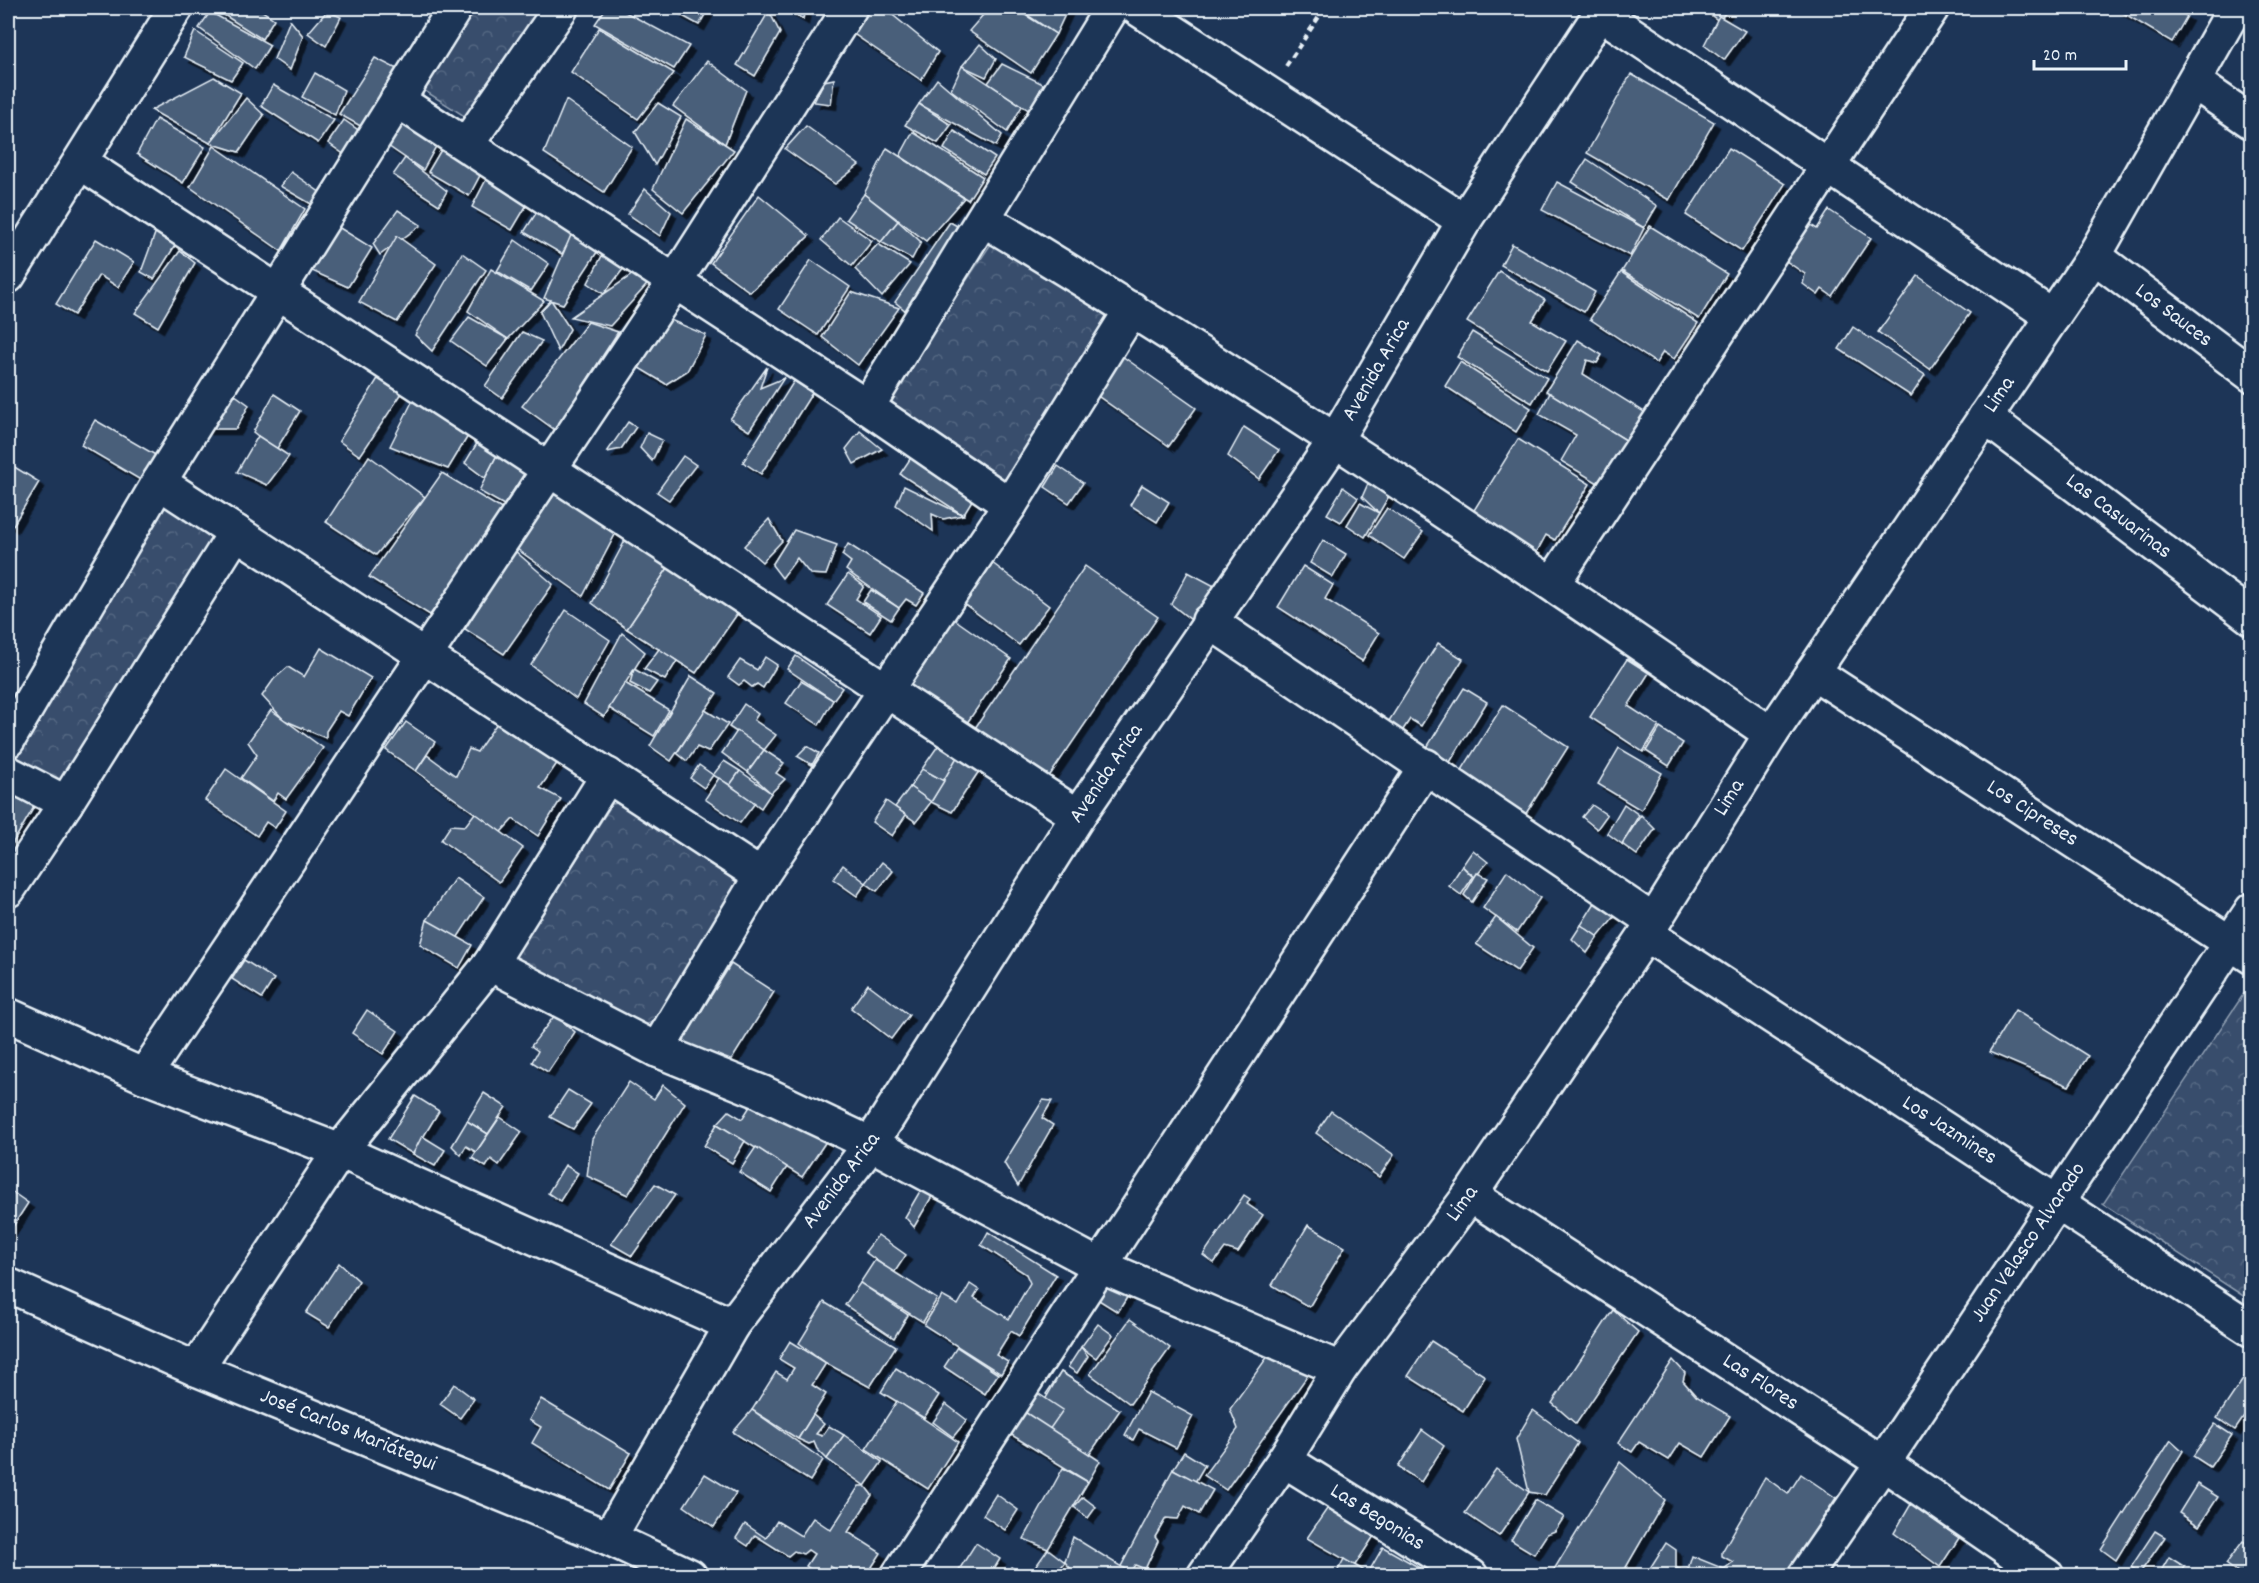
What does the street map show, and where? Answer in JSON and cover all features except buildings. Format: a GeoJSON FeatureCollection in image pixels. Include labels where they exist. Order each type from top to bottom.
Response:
{"type":"FeatureCollection","features":[{"type":"Feature","properties":{"kind":"street"},"geometry":{"type":"LineString","coordinates":[[8,276],[176,8]]}},
{"type":"Feature","properties":{"kind":"street"},"geometry":{"type":"LineString","coordinates":[[8,740],[159,482],[455,8]]}},
{"type":"Feature","properties":{"kind":"street"},"geometry":{"type":"LineString","coordinates":[[467,144],[561,8]]}},
{"type":"Feature","properties":{"kind":"street"},"geometry":{"type":"LineString","coordinates":[[144,1076],[674,283],[850,8]]}},
{"type":"Feature","properties":{"kind":"street"},"geometry":{"type":"LineString","coordinates":[[867,407],[1112,8]]}},
{"type":"Feature","properties":{"kind":"street"},"geometry":{"type":"LineString","coordinates":[[1137,8],[1464,221]]}},
{"type":"Feature","properties":{"kind":"street"},"geometry":{"type":"LineString","coordinates":[[1553,583],[1932,8]]}},
{"type":"Feature","properties":{"kind":"street","name":"Lima"},"geometry":{"type":"LineString","coordinates":[[1204,1575],[1284,1460],[1340,1369],[1470,1195],[1650,927],[1771,734],[2094,256],[2235,8]]}},
{"type":"Feature","properties":{"kind":"street"},"geometry":{"type":"LineString","coordinates":[[1602,10],[2053,317]]}},
{"type":"Feature","properties":{"kind":"street","name":"Avenida Arica"},"geometry":{"type":"LineString","coordinates":[[609,1538],[732,1325],[871,1144],[1078,816],[1209,621],[1336,439],[1464,221],[1602,10]]}},
{"type":"Feature","properties":{"kind":"street"},"geometry":{"type":"LineString","coordinates":[[2194,82],[2252,122]]}},
{"type":"Feature","properties":{"kind":"street"},"geometry":{"type":"LineString","coordinates":[[397,100],[867,407],[1010,506]]}},
{"type":"Feature","properties":{"kind":"street"},"geometry":{"type":"LineString","coordinates":[[80,162],[1078,816]]}},
{"type":"Feature","properties":{"kind":"street"},"geometry":{"type":"LineString","coordinates":[[983,219],[1132,309],[1336,439],[1553,583],[1771,734]]}},
{"type":"Feature","properties":{"kind":"street","name":"Los Sauces"},"geometry":{"type":"LineString","coordinates":[[2094,256],[2252,375]]}},
{"type":"Feature","properties":{"kind":"street"},"geometry":{"type":"LineString","coordinates":[[657,1050],[761,876],[1010,506],[1132,309]]}},
{"type":"Feature","properties":{"kind":"street","name":"Las Casuarinas"},"geometry":{"type":"LineString","coordinates":[[1985,417],[2252,618]]}},
{"type":"Feature","properties":{"kind":"street"},"geometry":{"type":"LineString","coordinates":[[159,482],[761,876]]}},
{"type":"Feature","properties":{"kind":"street"},"geometry":{"type":"LineString","coordinates":[[8,890],[66,803],[236,532]]}},
{"type":"Feature","properties":{"kind":"street","name":"Los Jazmines"},"geometry":{"type":"LineString","coordinates":[[1209,621],[1426,766],[1650,927],[2252,1330]]}},
{"type":"Feature","properties":{"kind":"street","name":"Los Cipreses"},"geometry":{"type":"LineString","coordinates":[[1813,672],[2241,950]]}},
{"type":"Feature","properties":{"kind":"street"},"geometry":{"type":"LineString","coordinates":[[898,1575],[1426,766]]}},
{"type":"Feature","properties":{"kind":"street"},"geometry":{"type":"LineString","coordinates":[[8,773],[66,803]]}},
{"type":"Feature","properties":{"kind":"street"},"geometry":{"type":"LineString","coordinates":[[196,1369],[340,1151],[490,964],[608,775]]}},
{"type":"Feature","properties":{"kind":"street","name":"Juan Velasco Alvarado"},"geometry":{"type":"LineString","coordinates":[[1805,1575],[1883,1463],[2057,1201],[2241,950],[2252,910]]}},
{"type":"Feature","properties":{"kind":"street"},"geometry":{"type":"LineString","coordinates":[[490,964],[657,1050],[761,1092],[871,1144],[1100,1266],[1340,1369]]}},
{"type":"Feature","properties":{"kind":"street"},"geometry":{"type":"LineString","coordinates":[[8,1015],[144,1076],[340,1151],[732,1325]]}},
{"type":"Feature","properties":{"kind":"street","name":"Las Flores"},"geometry":{"type":"LineString","coordinates":[[1470,1195],[1883,1463],[2047,1575]]}},
{"type":"Feature","properties":{"kind":"street","name":"José Carlos Mariátegui"},"geometry":{"type":"LineString","coordinates":[[8,1285],[196,1369],[609,1538],[690,1575]]}},
{"type":"Feature","properties":{"kind":"street","name":"Las Begonias"},"geometry":{"type":"LineString","coordinates":[[1284,1460],[1471,1575]]}},
{"type":"Feature","properties":{"kind":"path"},"geometry":{"type":"LineString","coordinates":[[1268,94],[1325,8]]}},
{"type":"Feature","properties":{"kind":"green space"},"geometry":{"type":"Polygon","coordinates":[[[475,8],[572,8],[491,133],[422,89],[475,8]]]}},
{"type":"Feature","properties":{"kind":"green space"},"geometry":{"type":"Polygon","coordinates":[[[997,235],[1115,315],[1007,484],[886,401],[997,235]]]}},
{"type":"Feature","properties":{"kind":"green space"},"geometry":{"type":"Polygon","coordinates":[[[168,496],[225,535],[63,792],[12,758],[168,496]]]}},
{"type":"Feature","properties":{"kind":"green space"},"geometry":{"type":"Polygon","coordinates":[[[624,802],[738,875],[740,884],[659,1018],[641,1028],[518,968],[516,955],[612,804],[624,802]]]}},
{"type":"Feature","properties":{"kind":"green space"},"geometry":{"type":"Polygon","coordinates":[[[2252,984],[2251,1301],[2103,1204],[2252,984]]]}}]}
